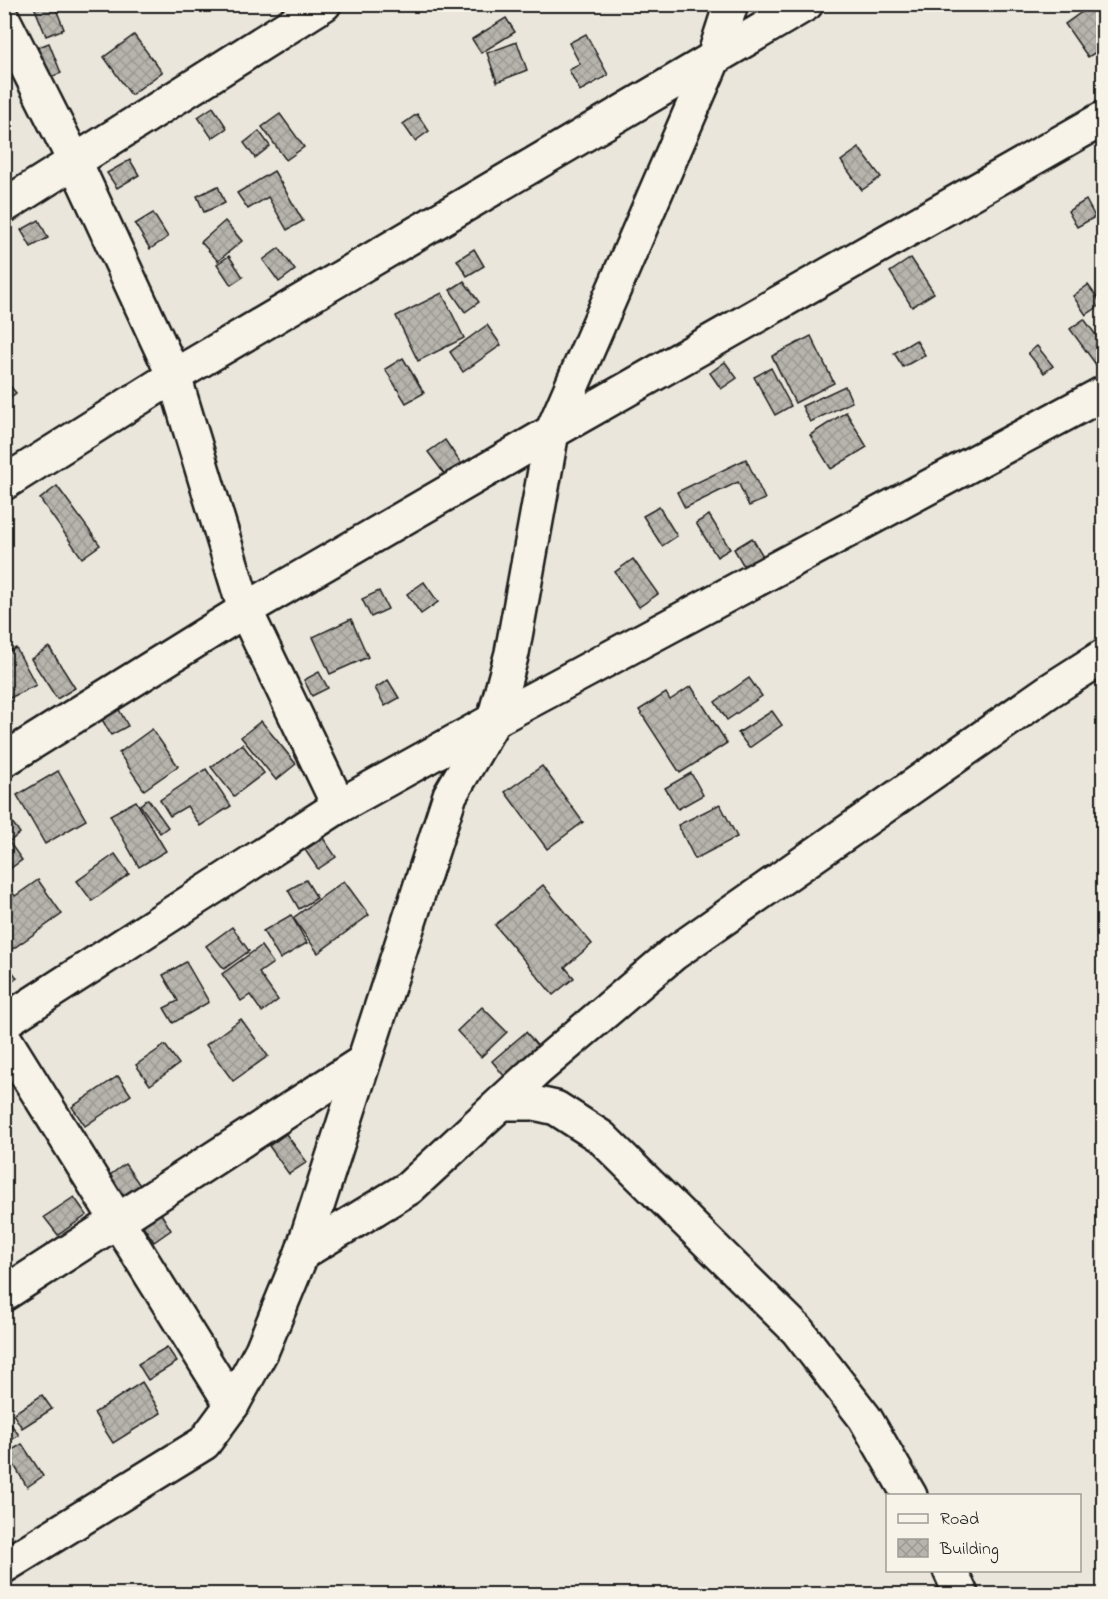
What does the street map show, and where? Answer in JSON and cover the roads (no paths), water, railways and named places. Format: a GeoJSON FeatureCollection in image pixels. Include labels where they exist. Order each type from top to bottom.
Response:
{"type":"FeatureCollection","features":[{"type":"Feature","properties":{"kind":"street"},"geometry":{"type":"LineString","coordinates":[[4,206],[324,4]]}},
{"type":"Feature","properties":{"kind":"street"},"geometry":{"type":"LineString","coordinates":[[4,1566],[204,1443],[232,1405],[262,1350],[302,1253],[450,795],[494,720],[512,653],[552,432],[713,60],[731,4]]}},
{"type":"Feature","properties":{"kind":"street"},"geometry":{"type":"LineString","coordinates":[[4,483],[174,376],[806,4]]}},
{"type":"Feature","properties":{"kind":"street"},"geometry":{"type":"LineString","coordinates":[[4,21],[75,162],[174,376],[245,610],[339,806]]}},
{"type":"Feature","properties":{"kind":"street"},"geometry":{"type":"LineString","coordinates":[[4,760],[245,610],[552,432],[1104,118]]}},
{"type":"Feature","properties":{"kind":"street"},"geometry":{"type":"LineString","coordinates":[[4,1022],[339,806],[494,720],[1104,393]]}},
{"type":"Feature","properties":{"kind":"street"},"geometry":{"type":"LineString","coordinates":[[302,1253],[409,1188],[539,1068],[673,954],[1049,691],[1104,656]]}},
{"type":"Feature","properties":{"kind":"street"},"geometry":{"type":"LineString","coordinates":[[4,1038],[232,1405]]}},
{"type":"Feature","properties":{"kind":"street"},"geometry":{"type":"LineString","coordinates":[[4,1294],[363,1062]]}},
{"type":"Feature","properties":{"kind":"street"},"geometry":{"type":"LineString","coordinates":[[502,1103],[534,1103],[556,1108],[601,1137],[797,1330],[866,1418],[909,1494]]}},
{"type":"Feature","properties":{"kind":"street"},"geometry":{"type":"LineString","coordinates":[[951,1572],[961,1594]]}}]}
